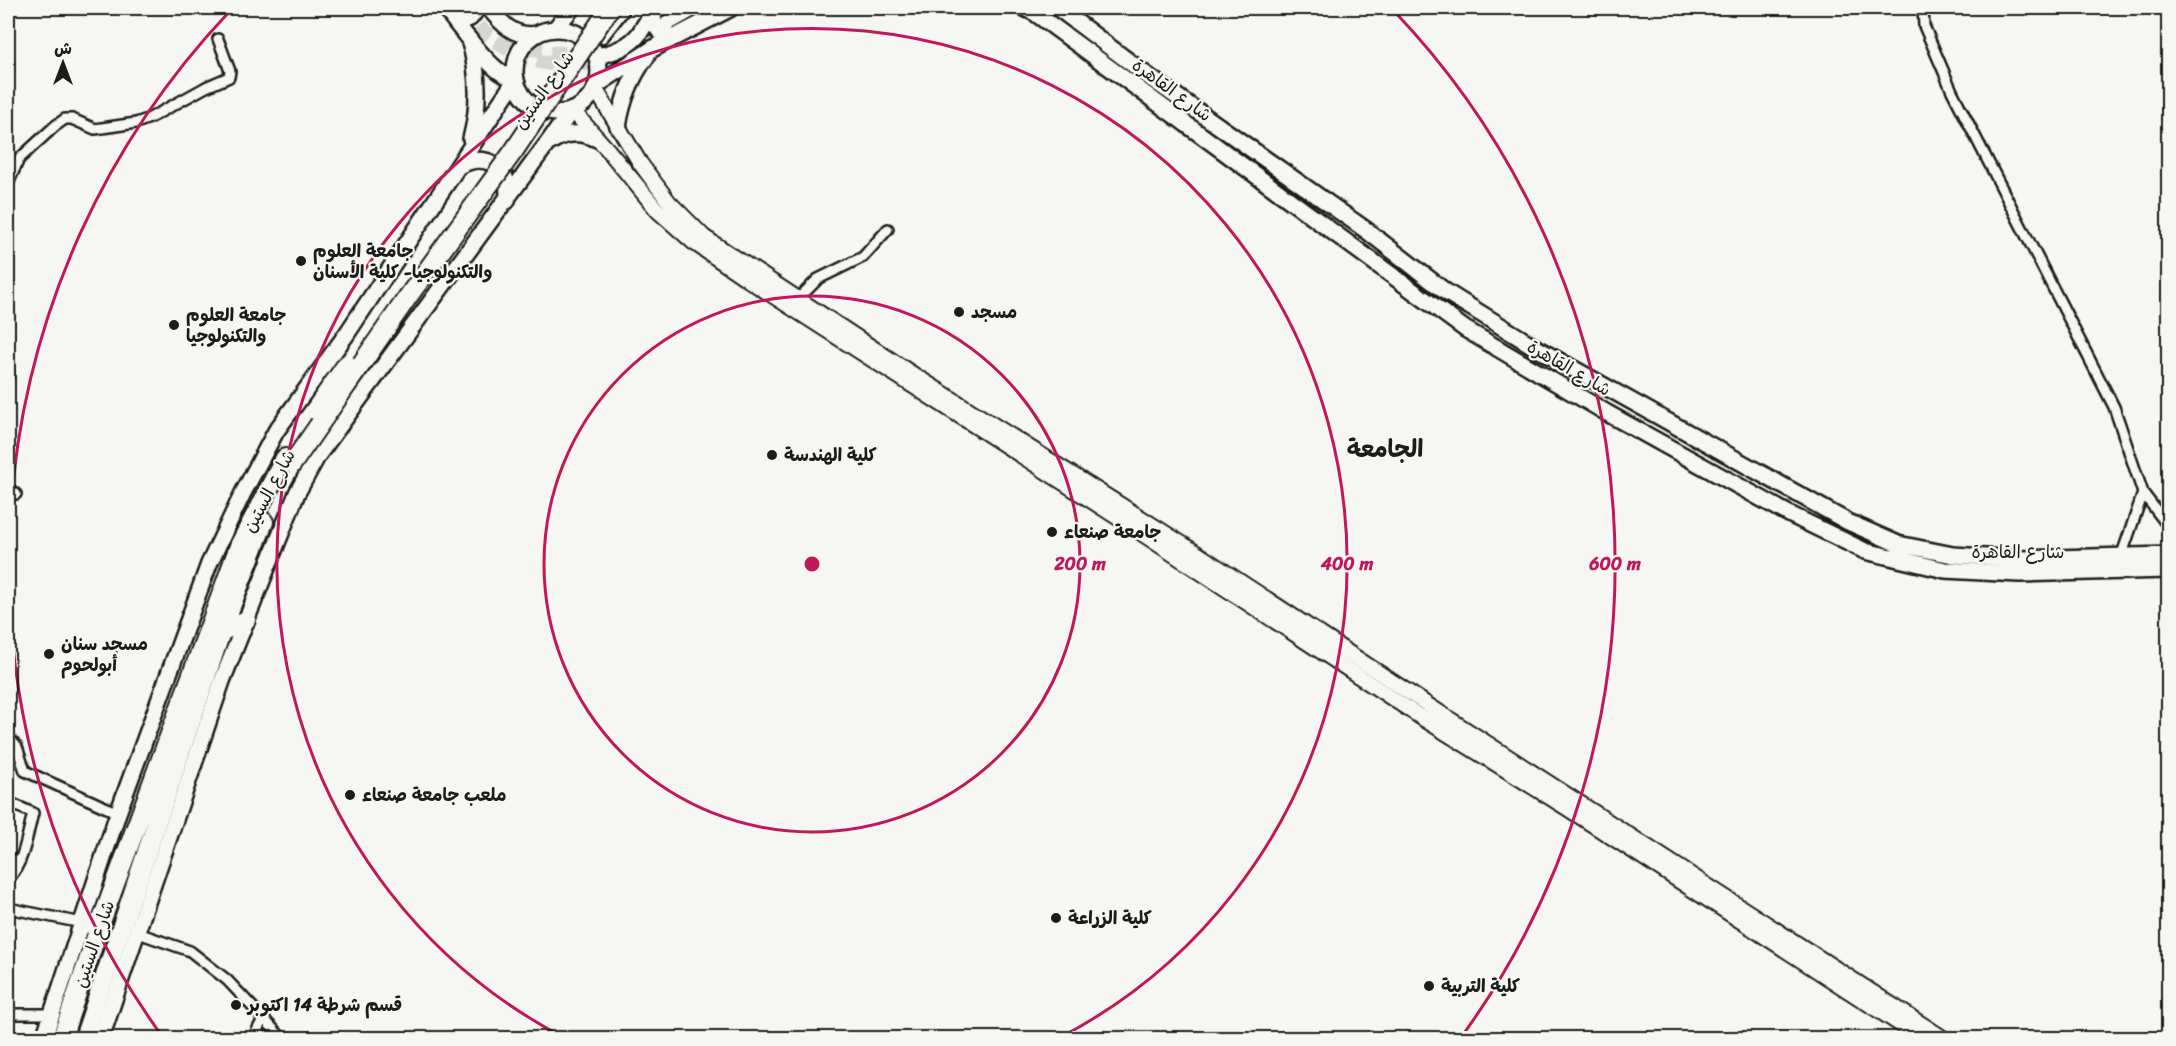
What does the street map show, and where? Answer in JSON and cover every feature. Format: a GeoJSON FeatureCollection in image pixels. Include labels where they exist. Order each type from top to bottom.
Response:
{"type":"FeatureCollection","features":[{"type":"Feature","properties":{"kind":"highway","name":"شارع الستين"},"geometry":{"type":"LineString","coordinates":[[62,1038],[91,924],[239,546],[330,387],[476,188],[600,8]]}},
{"type":"Feature","properties":{"kind":"highway","name":"شارع الستين"},"geometry":{"type":"LineString","coordinates":[[84,1038],[123,948],[221,632],[260,529],[289,461],[513,152],[610,8]]}},
{"type":"Feature","properties":{"kind":"highway"},"geometry":{"type":"LineString","coordinates":[[221,632],[246,620]]}},
{"type":"Feature","properties":{"kind":"main road"},"geometry":{"type":"LineString","coordinates":[[445,8],[470,18],[478,8]]}},
{"type":"Feature","properties":{"kind":"main road"},"geometry":{"type":"LineString","coordinates":[[489,8],[508,29],[525,35],[555,29],[572,31],[594,51],[599,70],[596,87]]}},
{"type":"Feature","properties":{"kind":"main road","name":"شارع الستين"},"geometry":{"type":"LineString","coordinates":[[555,29],[572,8]]}},
{"type":"Feature","properties":{"kind":"main road","name":"شارع الستين"},"geometry":{"type":"LineString","coordinates":[[594,51],[622,8]]}},
{"type":"Feature","properties":{"kind":"main road"},"geometry":{"type":"LineString","coordinates":[[673,38],[656,28],[653,16],[693,8]]}},
{"type":"Feature","properties":{"kind":"main road"},"geometry":{"type":"LineString","coordinates":[[537,34],[530,38],[520,51],[515,68],[523,96],[537,107],[554,112],[572,110],[586,101],[596,87],[652,50],[731,8]]}},
{"type":"Feature","properties":{"kind":"main road","name":"شارع القاهرة"},"geometry":{"type":"LineString","coordinates":[[1024,8],[1035,13],[1465,329],[1607,413],[1789,514],[1865,551],[1945,570],[2019,574],[2103,564],[2121,557],[2164,553]]}},
{"type":"Feature","properties":{"kind":"main road","name":"شارع القاهرة"},"geometry":{"type":"LineString","coordinates":[[1059,8],[1152,79],[1366,231],[1446,292],[1538,349],[1848,522],[1898,544],[1953,555],[2103,564],[2143,570],[2169,570]]}},
{"type":"Feature","properties":{"kind":"main road"},"geometry":{"type":"LineString","coordinates":[[594,51],[615,51],[631,42],[665,12]]}},
{"type":"Feature","properties":{"kind":"main road"},"geometry":{"type":"LineString","coordinates":[[460,13],[476,67],[478,96],[475,124],[467,152]]}},
{"type":"Feature","properties":{"kind":"main road"},"geometry":{"type":"LineString","coordinates":[[469,39],[499,71],[516,78]]}},
{"type":"Feature","properties":{"kind":"main road"},"geometry":{"type":"LineString","coordinates":[[618,128],[629,85],[652,50]]}},
{"type":"Feature","properties":{"kind":"main road","name":"شارع الستين"},"geometry":{"type":"LineString","coordinates":[[44,1038],[91,924],[118,813],[209,564],[256,468],[276,431],[346,335],[516,78]]}},
{"type":"Feature","properties":{"kind":"main road","name":"شارع الستين"},"geometry":{"type":"LineString","coordinates":[[101,1038],[123,948],[138,933],[222,681],[297,493],[318,455],[572,110]]}},
{"type":"Feature","properties":{"kind":"main road"},"geometry":{"type":"LineString","coordinates":[[549,143],[560,136],[573,133],[585,134],[597,139]]}},
{"type":"Feature","properties":{"kind":"main road"},"geometry":{"type":"LineString","coordinates":[[459,166],[475,160],[492,163],[499,168],[508,183],[507,201]]}},
{"type":"Feature","properties":{"kind":"main road"},"geometry":{"type":"LineString","coordinates":[[1789,514],[1800,494]]}},
{"type":"Feature","properties":{"kind":"main road"},"geometry":{"type":"LineString","coordinates":[[2143,570],[2169,580]]}},
{"type":"Feature","properties":{"kind":"street"},"geometry":{"type":"LineString","coordinates":[[1923,8],[1924,26],[1952,91],[2114,407],[2143,493],[2169,526]]}},
{"type":"Feature","properties":{"kind":"street"},"geometry":{"type":"LineString","coordinates":[[8,184],[19,159],[55,126],[65,120],[72,119],[95,129],[136,123],[228,77],[230,71],[218,39]]}},
{"type":"Feature","properties":{"kind":"street"},"geometry":{"type":"LineString","coordinates":[[596,87],[664,207],[704,237],[799,298],[958,408]]}},
{"type":"Feature","properties":{"kind":"street"},"geometry":{"type":"LineString","coordinates":[[572,110],[597,139],[664,207],[693,242],[747,279],[1192,550],[1431,707],[1921,1038]]}},
{"type":"Feature","properties":{"kind":"street"},"geometry":{"type":"LineString","coordinates":[[8,161],[14,164],[13,170]]}},
{"type":"Feature","properties":{"kind":"street"},"geometry":{"type":"LineString","coordinates":[[799,298],[818,279],[863,257],[888,229]]}},
{"type":"Feature","properties":{"kind":"street"},"geometry":{"type":"LineString","coordinates":[[8,365],[8,376]]}},
{"type":"Feature","properties":{"kind":"street"},"geometry":{"type":"LineString","coordinates":[[974,418],[1419,716],[1570,803],[1943,1038]]}},
{"type":"Feature","properties":{"kind":"street"},"geometry":{"type":"LineString","coordinates":[[2121,557],[2143,493]]}},
{"type":"Feature","properties":{"kind":"street"},"geometry":{"type":"LineString","coordinates":[[1419,716],[1431,707]]}},
{"type":"Feature","properties":{"kind":"street"},"geometry":{"type":"LineString","coordinates":[[8,737],[16,747],[25,771],[118,813]]}},
{"type":"Feature","properties":{"kind":"street"},"geometry":{"type":"LineString","coordinates":[[8,802],[33,813],[20,861],[8,880]]}},
{"type":"Feature","properties":{"kind":"street"},"geometry":{"type":"LineString","coordinates":[[8,858],[20,861]]}},
{"type":"Feature","properties":{"kind":"street"},"geometry":{"type":"LineString","coordinates":[[8,908],[91,924]]}},
{"type":"Feature","properties":{"kind":"street"},"geometry":{"type":"LineString","coordinates":[[138,933],[190,951],[227,980],[282,1038]]}},
{"type":"Feature","properties":{"kind":"street"},"geometry":{"type":"LineString","coordinates":[[8,1014],[52,1014]]}},
{"type":"Feature","properties":{"kind":"street"},"geometry":{"type":"LineString","coordinates":[[254,1038],[263,1019]]}},
{"type":"Feature","properties":{"kind":"tunnel"},"geometry":{"type":"LineString","coordinates":[[463,9],[493,39],[511,50],[549,63],[570,65],[591,63],[612,57],[634,46],[667,23]]}},
{"type":"Feature","properties":{"kind":"tunnel"},"geometry":{"type":"LineString","coordinates":[[507,38],[526,47],[546,52],[588,52]]}},
{"type":"Feature","properties":{"kind":"place","name":"جامعة العلوم والتكنولوجيا- كلية الأسنان"},"geometry":{"type":"Point","coordinates":[301,261]}},
{"type":"Feature","properties":{"kind":"place","name":"مسجد"},"geometry":{"type":"Point","coordinates":[959,312]}},
{"type":"Feature","properties":{"kind":"place","name":"جامعة العلوم والتكنولوجيا"},"geometry":{"type":"Point","coordinates":[174,325]}},
{"type":"Feature","properties":{"kind":"place","name":"كلية الهندسة"},"geometry":{"type":"Point","coordinates":[772,455]}},
{"type":"Feature","properties":{"kind":"place","name":"جامعة صنعاء"},"geometry":{"type":"Point","coordinates":[1052,532]}},
{"type":"Feature","properties":{"kind":"place","name":"مسجد سنان أبولحوم"},"geometry":{"type":"Point","coordinates":[49,654]}},
{"type":"Feature","properties":{"kind":"place","name":"ملعب جامعة صنعاء"},"geometry":{"type":"Point","coordinates":[350,795]}},
{"type":"Feature","properties":{"kind":"place","name":"كلية الزراعة"},"geometry":{"type":"Point","coordinates":[1056,918]}},
{"type":"Feature","properties":{"kind":"place","name":"كلية التربية"},"geometry":{"type":"Point","coordinates":[1429,986]}},
{"type":"Feature","properties":{"kind":"place","name":"قسم شرطة 14 اكتوبر"},"geometry":{"type":"Point","coordinates":[236,1005]}},
{"type":"Feature","properties":{"kind":"district","name":"الجامعة"},"geometry":{"type":"Point","coordinates":[1385,449]}}]}
